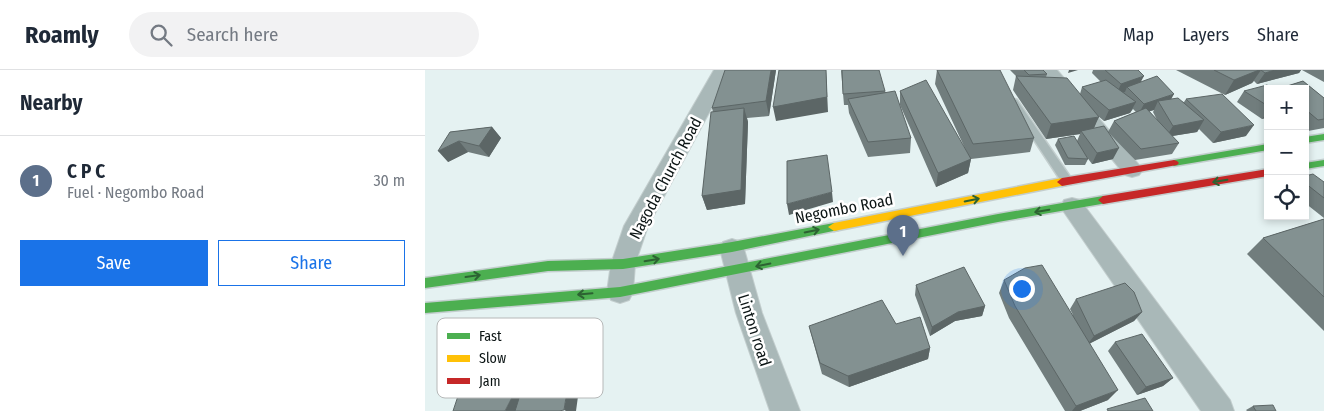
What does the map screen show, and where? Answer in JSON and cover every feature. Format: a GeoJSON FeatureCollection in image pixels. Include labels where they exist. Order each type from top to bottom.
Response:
{"type":"FeatureCollection","features":[{"type":"Feature","properties":{"kind":"highway"},"geometry":{"type":"LineString","coordinates":[[1309,139],[1324,137]]}},
{"type":"Feature","properties":{"kind":"highway","name":"Negombo Road"},"geometry":{"type":"LineString","coordinates":[[425,283],[548,266],[735,258],[1070,193],[1132,170],[1264,147]]}},
{"type":"Feature","properties":{"kind":"highway"},"geometry":{"type":"LineString","coordinates":[[1309,165],[1324,162]]}},
{"type":"Feature","properties":{"kind":"highway","name":"Negombo Road"},"geometry":{"type":"LineString","coordinates":[[425,308],[619,292],[735,258],[1070,193],[1264,172]]}},
{"type":"Feature","properties":{"kind":"street","name":"Nagoda Church Road"},"geometry":{"type":"LineString","coordinates":[[619,292],[623,264],[637,226],[723,70]]}},
{"type":"Feature","properties":{"kind":"street"},"geometry":{"type":"LineString","coordinates":[[1048,70],[1132,170]]}},
{"type":"Feature","properties":{"kind":"street"},"geometry":{"type":"LineString","coordinates":[[1070,193],[1219,411]]}},
{"type":"Feature","properties":{"kind":"street","name":"Linton road"},"geometry":{"type":"LineString","coordinates":[[735,258],[749,314],[785,411]]}},
{"type":"Feature","properties":{"kind":"lane"},"geometry":{"type":"LineString","coordinates":[[1009,94],[1070,193]]}},
{"type":"Feature","properties":{"kind":"building"},"geometry":{"type":"Polygon","coordinates":[[[725,70],[771,70],[766,101],[712,108],[725,70]]]}},
{"type":"Feature","properties":{"kind":"building"},"geometry":{"type":"Polygon","coordinates":[[[779,70],[826,70],[827,97],[773,107],[779,70]]]}},
{"type":"Feature","properties":{"kind":"building"},"geometry":{"type":"Polygon","coordinates":[[[842,70],[879,70],[885,91],[843,94],[842,70]]]}},
{"type":"Feature","properties":{"kind":"building"},"geometry":{"type":"Polygon","coordinates":[[[937,70],[1000,70],[1034,138],[973,144],[937,70]]]}},
{"type":"Feature","properties":{"kind":"building"},"geometry":{"type":"Polygon","coordinates":[[[1024,70],[1043,70],[1047,74],[1029,75],[1024,70]]]}},
{"type":"Feature","properties":{"kind":"building"},"geometry":{"type":"Polygon","coordinates":[[[1105,70],[1138,70],[1144,76],[1121,84],[1105,70]]]}},
{"type":"Feature","properties":{"kind":"building"},"geometry":{"type":"Polygon","coordinates":[[[1214,70],[1259,70],[1234,80],[1214,70]]]}},
{"type":"Feature","properties":{"kind":"building"},"geometry":{"type":"Polygon","coordinates":[[[1261,70],[1275,70],[1265,73],[1261,70]]]}},
{"type":"Feature","properties":{"kind":"building"},"geometry":{"type":"Polygon","coordinates":[[[1016,76],[1067,78],[1099,117],[1051,124],[1016,76]]]}},
{"type":"Feature","properties":{"kind":"building"},"geometry":{"type":"Polygon","coordinates":[[[1157,76],[1174,94],[1144,104],[1127,87],[1157,76]]]}},
{"type":"Feature","properties":{"kind":"building"},"geometry":{"type":"Polygon","coordinates":[[[926,80],[971,159],[938,173],[900,91],[926,80]]]}},
{"type":"Feature","properties":{"kind":"building"},"geometry":{"type":"Polygon","coordinates":[[[1106,80],[1136,102],[1109,110],[1082,87],[1106,80]]]}},
{"type":"Feature","properties":{"kind":"building"},"geometry":{"type":"Polygon","coordinates":[[[1303,81],[1308,85],[1290,85],[1303,81]]]}},
{"type":"Feature","properties":{"kind":"building"},"geometry":{"type":"Polygon","coordinates":[[[1264,86],[1264,104],[1244,91],[1264,86]]]}},
{"type":"Feature","properties":{"kind":"building"},"geometry":{"type":"Polygon","coordinates":[[[1309,86],[1324,98],[1324,119],[1318,120],[1309,112],[1309,86]]]}},
{"type":"Feature","properties":{"kind":"building"},"geometry":{"type":"Polygon","coordinates":[[[895,91],[911,138],[868,142],[848,99],[895,91]]]}},
{"type":"Feature","properties":{"kind":"building"},"geometry":{"type":"Polygon","coordinates":[[[1222,94],[1254,125],[1221,132],[1186,99],[1222,94]]]}},
{"type":"Feature","properties":{"kind":"building"},"geometry":{"type":"Polygon","coordinates":[[[1178,98],[1204,120],[1173,126],[1158,101],[1178,98]]]}},
{"type":"Feature","properties":{"kind":"building"},"geometry":{"type":"Polygon","coordinates":[[[744,108],[741,190],[702,196],[711,112],[744,108]]]}},
{"type":"Feature","properties":{"kind":"building"},"geometry":{"type":"Polygon","coordinates":[[[1146,108],[1179,143],[1141,149],[1114,121],[1146,108]]]}},
{"type":"Feature","properties":{"kind":"building"},"geometry":{"type":"Polygon","coordinates":[[[1104,126],[1119,148],[1097,153],[1081,131],[1104,126]]]}},
{"type":"Feature","properties":{"kind":"building"},"geometry":{"type":"Polygon","coordinates":[[[492,127],[479,146],[459,141],[438,151],[450,132],[492,127]]]}},
{"type":"Feature","properties":{"kind":"building"},"geometry":{"type":"Polygon","coordinates":[[[1074,136],[1088,159],[1068,158],[1058,139],[1074,136]]]}},
{"type":"Feature","properties":{"kind":"building"},"geometry":{"type":"Polygon","coordinates":[[[827,155],[832,192],[787,204],[787,161],[827,155]]]}},
{"type":"Feature","properties":{"kind":"building"},"geometry":{"type":"Polygon","coordinates":[[[1313,174],[1324,182],[1324,198],[1309,186],[1309,175],[1313,174]]]}},
{"type":"Feature","properties":{"kind":"building"},"geometry":{"type":"Polygon","coordinates":[[[1324,219],[1324,297],[1263,238],[1324,219]]]}},
{"type":"Feature","properties":{"kind":"building"},"geometry":{"type":"Polygon","coordinates":[[[1042,265],[1118,390],[1076,406],[1015,306],[1004,280],[1025,268],[1042,265]]]}},
{"type":"Feature","properties":{"kind":"building"},"geometry":{"type":"Polygon","coordinates":[[[964,267],[985,306],[958,312],[932,327],[916,285],[964,267]]]}},
{"type":"Feature","properties":{"kind":"building"},"geometry":{"type":"Polygon","coordinates":[[[1125,283],[1134,292],[1142,312],[1094,336],[1076,299],[1125,283]]]}},
{"type":"Feature","properties":{"kind":"building"},"geometry":{"type":"Polygon","coordinates":[[[882,300],[896,324],[920,317],[930,348],[848,376],[820,363],[809,326],[882,300]]]}},
{"type":"Feature","properties":{"kind":"building"},"geometry":{"type":"Polygon","coordinates":[[[1142,334],[1173,378],[1146,387],[1115,342],[1142,334]]]}},
{"type":"Feature","properties":{"kind":"building"},"geometry":{"type":"Polygon","coordinates":[[[457,398],[512,398],[505,411],[453,411],[457,398]]]}},
{"type":"Feature","properties":{"kind":"building"},"geometry":{"type":"Polygon","coordinates":[[[519,398],[566,398],[564,410],[515,411],[519,398]]]}},
{"type":"Feature","properties":{"kind":"building"},"geometry":{"type":"Polygon","coordinates":[[[1145,398],[1153,411],[1108,411],[1107,409],[1145,398]]]}},
{"type":"Feature","properties":{"kind":"building"},"geometry":{"type":"Polygon","coordinates":[[[1273,405],[1276,411],[1256,411],[1253,406],[1273,405]]]}},
{"type":"Feature","properties":{"kind":"traffic: fast"},"geometry":{"type":"LineString","coordinates":[[1309,139],[1324,137]]}},
{"type":"Feature","properties":{"kind":"traffic: fast"},"geometry":{"type":"LineString","coordinates":[[1174,163],[1264,148]]}},
{"type":"Feature","properties":{"kind":"traffic: fast"},"geometry":{"type":"LineString","coordinates":[[1309,165],[1324,163]]}},
{"type":"Feature","properties":{"kind":"traffic: fast"},"geometry":{"type":"LineString","coordinates":[[425,308],[620,292],[998,218],[1103,200]]}},
{"type":"Feature","properties":{"kind":"traffic: fast"},"geometry":{"type":"LineString","coordinates":[[425,283],[548,266],[623,264],[732,247],[834,227]]}},
{"type":"Feature","properties":{"kind":"traffic: slow"},"geometry":{"type":"LineString","coordinates":[[834,227],[1062,182]]}},
{"type":"Feature","properties":{"kind":"traffic: jam"},"geometry":{"type":"LineString","coordinates":[[1062,182],[1174,163]]}},
{"type":"Feature","properties":{"kind":"traffic: jam"},"geometry":{"type":"LineString","coordinates":[[1103,200],[1264,173]]}},
{"type":"Feature","properties":{"kind":"place","name":"C P C"},"geometry":{"type":"Point","coordinates":[903,256]}}]}
